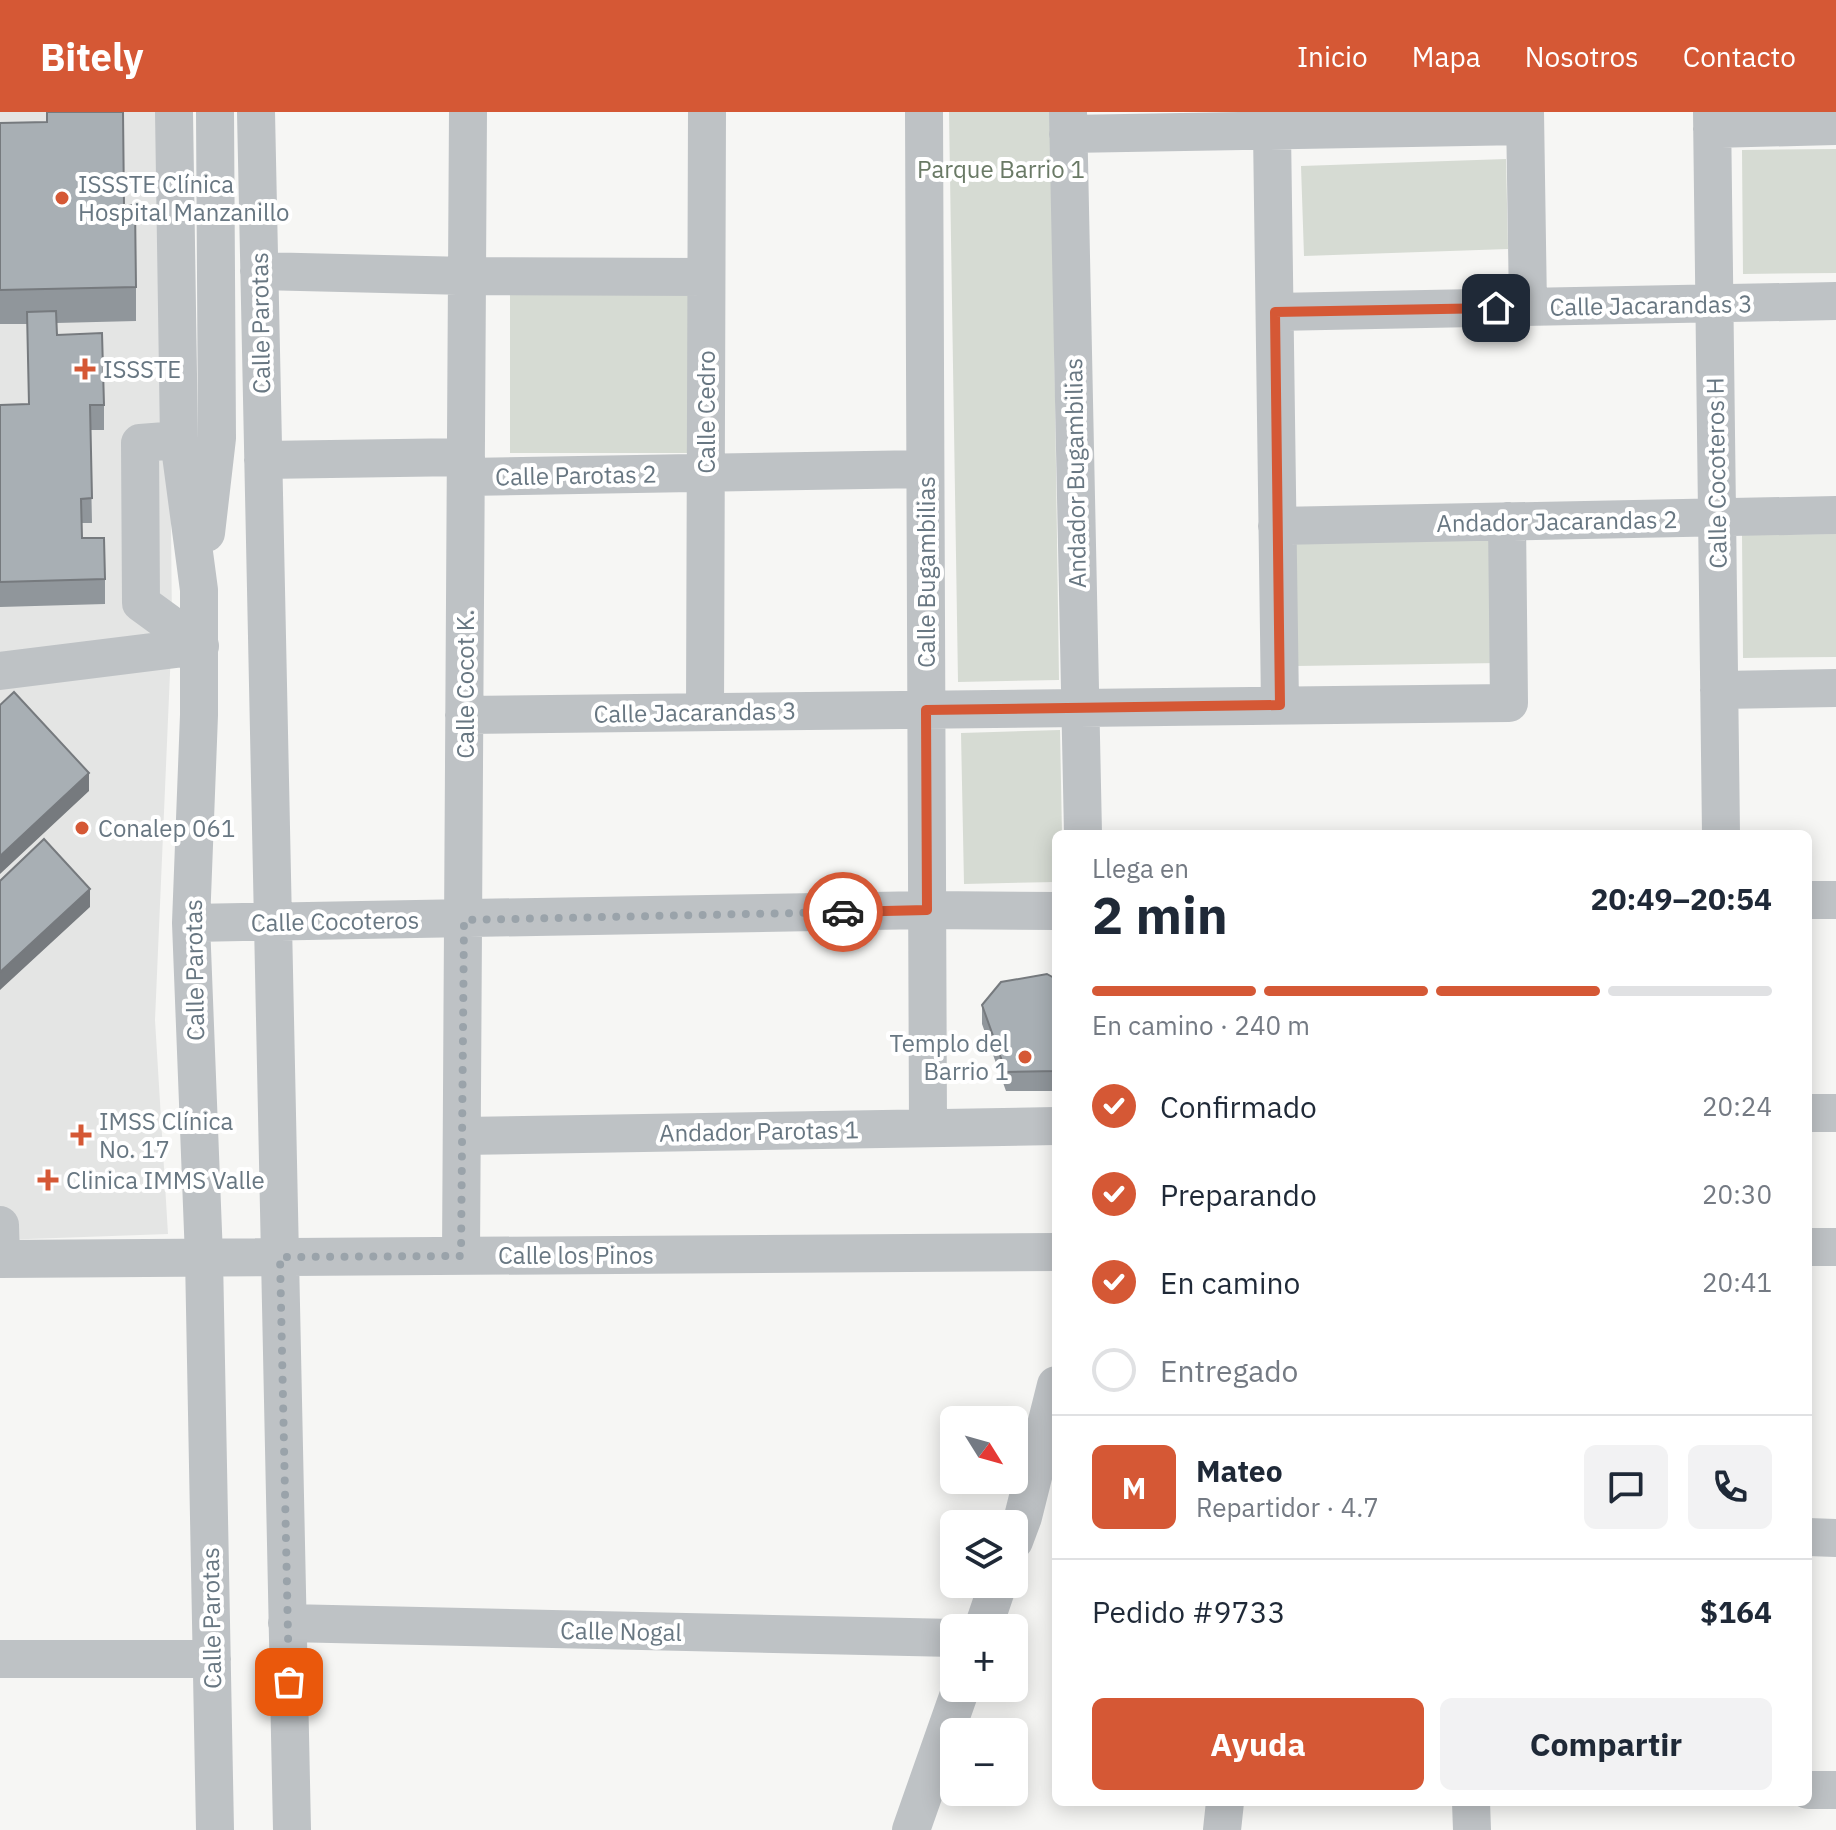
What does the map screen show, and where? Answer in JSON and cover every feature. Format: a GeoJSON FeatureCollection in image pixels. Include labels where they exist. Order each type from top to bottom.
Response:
{"type":"FeatureCollection","features":[{"type":"Feature","properties":{"kind":"street","name":"Calle Parotas"},"geometry":{"type":"LineString","coordinates":[[174,112],[179,440],[199,590],[199,715],[191,923],[204,1257],[215,1830]]}},
{"type":"Feature","properties":{"kind":"street"},"geometry":{"type":"LineString","coordinates":[[199,590],[217,438],[215,112]]}},
{"type":"Feature","properties":{"kind":"street","name":"Calle Parotas"},"geometry":{"type":"LineString","coordinates":[[256,112],[292,1830]]}},
{"type":"Feature","properties":{"kind":"street","name":"Calle Cocot K."},"geometry":{"type":"LineString","coordinates":[[461,1256],[468,112]]}},
{"type":"Feature","properties":{"kind":"street","name":"Calle Cedro"},"geometry":{"type":"LineString","coordinates":[[705,712],[707,112]]}},
{"type":"Feature","properties":{"kind":"street","name":"Calle Bugambilias"},"geometry":{"type":"LineString","coordinates":[[924,112],[928,1128]]}},
{"type":"Feature","properties":{"kind":"street"},"geometry":{"type":"LineString","coordinates":[[1068,123],[1272,131],[1525,119],[1528,307]]}},
{"type":"Feature","properties":{"kind":"street"},"geometry":{"type":"LineString","coordinates":[[1712,120],[1836,126]]}},
{"type":"Feature","properties":{"kind":"street","name":"Calle Cocoteros H"},"geometry":{"type":"LineString","coordinates":[[1712,120],[1721,830]]}},
{"type":"Feature","properties":{"kind":"street","name":"Andador Bugambilias"},"geometry":{"type":"LineString","coordinates":[[1068,123],[1083,830]]}},
{"type":"Feature","properties":{"kind":"street"},"geometry":{"type":"LineString","coordinates":[[1272,131],[1280,705]]}},
{"type":"Feature","properties":{"kind":"street"},"geometry":{"type":"LineString","coordinates":[[259,271],[706,277]]}},
{"type":"Feature","properties":{"kind":"street","name":"Calle Jacarandas 3"},"geometry":{"type":"LineString","coordinates":[[1275,312],[1836,301]]}},
{"type":"Feature","properties":{"kind":"street"},"geometry":{"type":"LineString","coordinates":[[179,440],[140,443],[141,603],[200,646]]}},
{"type":"Feature","properties":{"kind":"street","name":"Calle Parotas 2"},"geometry":{"type":"LineString","coordinates":[[263,460],[706,473],[925,469]]}},
{"type":"Feature","properties":{"kind":"street","name":"Andador Jacarandas 2"},"geometry":{"type":"LineString","coordinates":[[1277,526],[1836,515]]}},
{"type":"Feature","properties":{"kind":"street","name":"Calle Jacarandas 3"},"geometry":{"type":"LineString","coordinates":[[464,715],[1509,703],[1507,521]]}},
{"type":"Feature","properties":{"kind":"street"},"geometry":{"type":"LineString","coordinates":[[0,671],[200,646]]}},
{"type":"Feature","properties":{"kind":"street"},"geometry":{"type":"LineString","coordinates":[[1719,690],[1836,688]]}},
{"type":"Feature","properties":{"kind":"street"},"geometry":{"type":"LineString","coordinates":[[1812,900],[1836,900]]}},
{"type":"Feature","properties":{"kind":"street","name":"Calle Cocoteros"},"geometry":{"type":"LineString","coordinates":[[191,923],[927,910],[1052,911]]}},
{"type":"Feature","properties":{"kind":"street"},"geometry":{"type":"LineString","coordinates":[[1812,1113],[1836,1113]]}},
{"type":"Feature","properties":{"kind":"street","name":"Andador Parotas 1"},"geometry":{"type":"LineString","coordinates":[[462,1136],[1052,1126]]}},
{"type":"Feature","properties":{"kind":"street"},"geometry":{"type":"LineString","coordinates":[[1812,1247],[1836,1247]]}},
{"type":"Feature","properties":{"kind":"street","name":"Calle los Pinos"},"geometry":{"type":"LineString","coordinates":[[0,1248],[204,1257],[1052,1252]]}},
{"type":"Feature","properties":{"kind":"street"},"geometry":{"type":"LineString","coordinates":[[1031,1525],[1052,1407]]}},
{"type":"Feature","properties":{"kind":"street"},"geometry":{"type":"LineString","coordinates":[[1812,1537],[1836,1538]]}},
{"type":"Feature","properties":{"kind":"street","name":"Calle Nogal"},"geometry":{"type":"LineString","coordinates":[[287,1623],[940,1638]]}},
{"type":"Feature","properties":{"kind":"street"},"geometry":{"type":"LineString","coordinates":[[0,1659],[212,1659]]}},
{"type":"Feature","properties":{"kind":"street"},"geometry":{"type":"LineString","coordinates":[[911,1830],[956,1702]]}},
{"type":"Feature","properties":{"kind":"street"},"geometry":{"type":"LineString","coordinates":[[1812,1790],[1836,1790]]}},
{"type":"Feature","properties":{"kind":"street"},"geometry":{"type":"LineString","coordinates":[[1222,1830],[1225,1806]]}},
{"type":"Feature","properties":{"kind":"street"},"geometry":{"type":"LineString","coordinates":[[1471,1806],[1472,1830]]}},
{"type":"Feature","properties":{"kind":"shaded area"},"geometry":{"type":"Polygon","coordinates":[[[0,112],[167,112],[172,627],[155,1020],[168,1234],[0,1240],[0,112]]]}},
{"type":"Feature","properties":{"kind":"green space","name":"Parque Barrio 1"},"geometry":{"type":"Polygon","coordinates":[[[949,112],[1051,112],[1059,680],[958,682],[949,112]]]}},
{"type":"Feature","properties":{"kind":"green space"},"geometry":{"type":"Polygon","coordinates":[[[1836,149],[1836,273],[1743,274],[1742,150],[1836,149]]]}},
{"type":"Feature","properties":{"kind":"green space"},"geometry":{"type":"Polygon","coordinates":[[[1506,159],[1508,249],[1304,256],[1301,166],[1506,159]]]}},
{"type":"Feature","properties":{"kind":"green space"},"geometry":{"type":"Polygon","coordinates":[[[694,285],[694,453],[510,453],[510,286],[694,285]]]}},
{"type":"Feature","properties":{"kind":"green space"},"geometry":{"type":"Polygon","coordinates":[[[1836,534],[1836,657],[1743,658],[1742,535],[1836,534]]]}},
{"type":"Feature","properties":{"kind":"green space"},"geometry":{"type":"Polygon","coordinates":[[[1498,539],[1499,663],[1296,666],[1294,543],[1498,539]]]}},
{"type":"Feature","properties":{"kind":"green space"},"geometry":{"type":"Polygon","coordinates":[[[1060,730],[1062,830],[1052,830],[1052,882],[964,884],[961,733],[1060,730]]]}},
{"type":"Feature","properties":{"kind":"building","name":"ISSSTE Clínica Hospital Manzanillo"},"geometry":{"type":"Polygon","coordinates":[[[47,112],[123,112],[124,205],[135,205],[136,287],[0,290],[0,123],[47,122],[47,112]]]}},
{"type":"Feature","properties":{"kind":"building"},"geometry":{"type":"Polygon","coordinates":[[[56,311],[57,335],[102,333],[104,405],[90,405],[92,498],[81,499],[82,538],[104,538],[105,579],[0,582],[0,405],[29,404],[27,312],[56,311]]]}},
{"type":"Feature","properties":{"kind":"building"},"geometry":{"type":"Polygon","coordinates":[[[14,692],[89,773],[0,856],[0,705],[14,692]]]}},
{"type":"Feature","properties":{"kind":"building"},"geometry":{"type":"Polygon","coordinates":[[[44,839],[90,889],[0,972],[0,881],[44,839]]]}},
{"type":"Feature","properties":{"kind":"building","name":"Templo del Barrio 1"},"geometry":{"type":"Polygon","coordinates":[[[1047,974],[1052,977],[1052,1071],[1006,1072],[982,1005],[1001,982],[1047,974]]]}},
{"type":"Feature","properties":{"kind":"way so far"},"geometry":{"type":"LineString","coordinates":[[289,1682],[280,1257],[461,1256],[464,920],[843,912]]}},
{"type":"Feature","properties":{"kind":"place","name":"ISSSTE Clínica Hospital Manzanillo"},"geometry":{"type":"Point","coordinates":[62,198]}},
{"type":"Feature","properties":{"kind":"place","name":"ISSSTE"},"geometry":{"type":"Point","coordinates":[85,369]}},
{"type":"Feature","properties":{"kind":"place","name":"Conalep 061"},"geometry":{"type":"Point","coordinates":[82,828]}},
{"type":"Feature","properties":{"kind":"place","name":"Templo del Barrio 1"},"geometry":{"type":"Point","coordinates":[1025,1057]}},
{"type":"Feature","properties":{"kind":"place","name":"IMSS Clínica No. 17"},"geometry":{"type":"Point","coordinates":[81,1135]}},
{"type":"Feature","properties":{"kind":"place","name":"Clinica IMMS Valle"},"geometry":{"type":"Point","coordinates":[48,1180]}},
{"type":"Feature","properties":{"kind":"route"},"geometry":{"type":"LineString","coordinates":[[843,912],[927,910],[926,710],[1280,705],[1275,312],[1496,308]]}}]}
